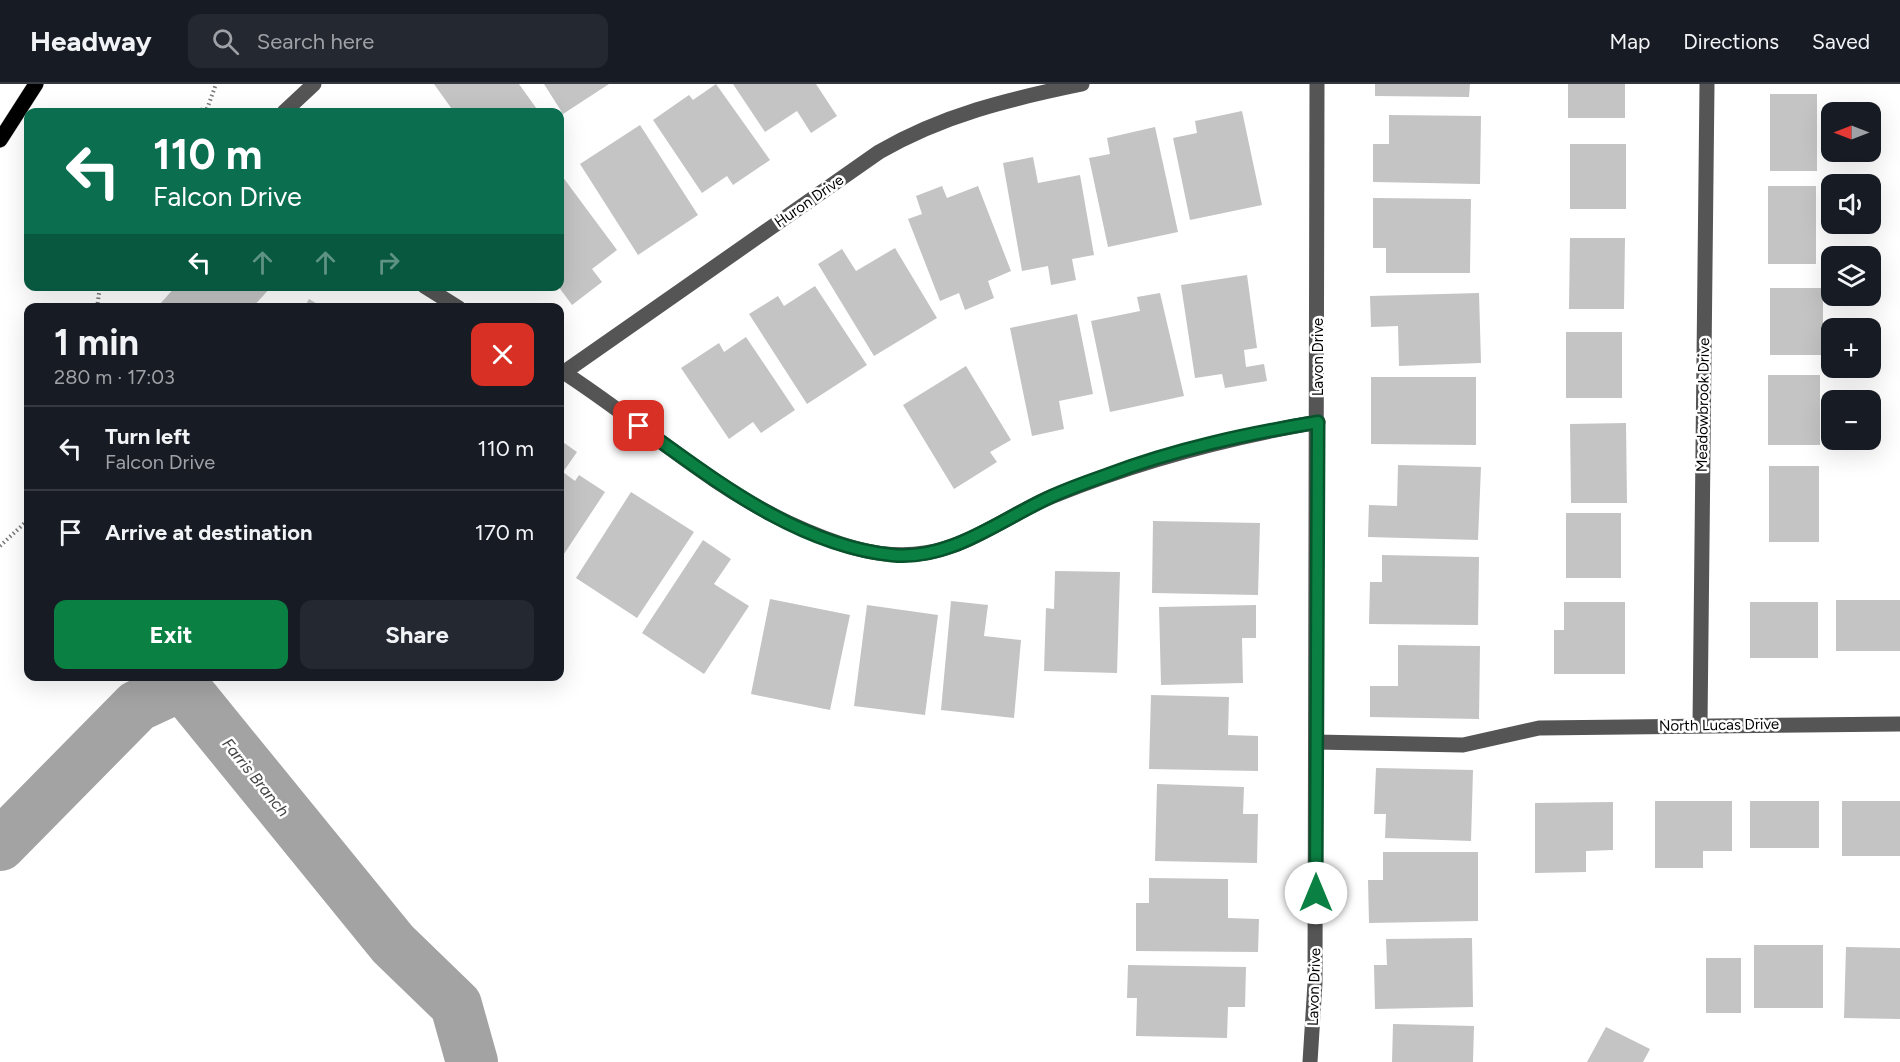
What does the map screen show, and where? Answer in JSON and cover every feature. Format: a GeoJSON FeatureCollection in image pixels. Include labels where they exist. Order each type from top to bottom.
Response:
{"type":"FeatureCollection","features":[{"type":"Feature","properties":{"kind":"main road"},"geometry":{"type":"LineString","coordinates":[[0,140],[36,84]]}},
{"type":"Feature","properties":{"kind":"street"},"geometry":{"type":"LineString","coordinates":[[288,108],[314,84]]}},
{"type":"Feature","properties":{"kind":"street","name":"Huron Drive"},"geometry":{"type":"LineString","coordinates":[[564,370],[879,152],[915,131],[963,113],[1082,84]]}},
{"type":"Feature","properties":{"kind":"street","name":"Lavon Drive"},"geometry":{"type":"LineString","coordinates":[[1310,1062],[1316,983],[1317,84]]}},
{"type":"Feature","properties":{"kind":"street","name":"Meadowbrook Drive"},"geometry":{"type":"LineString","coordinates":[[1700,725],[1707,84]]}},
{"type":"Feature","properties":{"kind":"street"},"geometry":{"type":"LineString","coordinates":[[432,291],[451,303]]}},
{"type":"Feature","properties":{"kind":"street"},"geometry":{"type":"LineString","coordinates":[[564,374],[735,493],[788,523],[828,539],[893,555],[926,553],[972,538],[1048,498],[1108,474],[1180,451],[1250,434],[1318,422]]}},
{"type":"Feature","properties":{"kind":"street","name":"North Lucas Drive"},"geometry":{"type":"LineString","coordinates":[[1316,742],[1462,745],[1539,728],[1900,724]]}},
{"type":"Feature","properties":{"kind":"path"},"geometry":{"type":"LineString","coordinates":[[207,108],[216,84]]}},
{"type":"Feature","properties":{"kind":"path"},"geometry":{"type":"LineString","coordinates":[[0,546],[24,524]]}},
{"type":"Feature","properties":{"kind":"building"},"geometry":{"type":"Polygon","coordinates":[[[434,84],[519,84],[536,108],[451,108],[434,84]]]}},
{"type":"Feature","properties":{"kind":"building"},"geometry":{"type":"Polygon","coordinates":[[[544,84],[609,84],[564,113],[564,108],[559,108],[544,84]]]}},
{"type":"Feature","properties":{"kind":"building"},"geometry":{"type":"Polygon","coordinates":[[[716,84],[770,160],[733,185],[727,176],[702,193],[653,120],[689,95],[693,100],[716,84]]]}},
{"type":"Feature","properties":{"kind":"building"},"geometry":{"type":"Polygon","coordinates":[[[733,84],[816,84],[837,116],[811,133],[797,111],[765,132],[733,84]]]}},
{"type":"Feature","properties":{"kind":"building"},"geometry":{"type":"Polygon","coordinates":[[[1375,84],[1470,84],[1469,97],[1375,96],[1375,84]]]}},
{"type":"Feature","properties":{"kind":"building"},"geometry":{"type":"Polygon","coordinates":[[[1568,84],[1625,84],[1625,118],[1568,118],[1568,84]]]}},
{"type":"Feature","properties":{"kind":"building"},"geometry":{"type":"Polygon","coordinates":[[[1770,94],[1817,94],[1817,171],[1770,171],[1770,94]]]}},
{"type":"Feature","properties":{"kind":"building"},"geometry":{"type":"Polygon","coordinates":[[[1242,111],[1262,205],[1190,220],[1173,138],[1197,133],[1195,121],[1242,111]]]}},
{"type":"Feature","properties":{"kind":"building"},"geometry":{"type":"Polygon","coordinates":[[[1389,115],[1481,116],[1480,184],[1373,182],[1373,144],[1389,144],[1389,115]]]}},
{"type":"Feature","properties":{"kind":"building"},"geometry":{"type":"Polygon","coordinates":[[[640,125],[698,215],[638,255],[580,164],[640,125]]]}},
{"type":"Feature","properties":{"kind":"building"},"geometry":{"type":"Polygon","coordinates":[[[1155,127],[1178,232],[1108,247],[1089,158],[1110,154],[1107,138],[1155,127]]]}},
{"type":"Feature","properties":{"kind":"building"},"geometry":{"type":"Polygon","coordinates":[[[1570,144],[1626,144],[1626,209],[1570,209],[1570,144]]]}},
{"type":"Feature","properties":{"kind":"building"},"geometry":{"type":"Polygon","coordinates":[[[1033,157],[1038,183],[1080,175],[1094,255],[1072,259],[1076,280],[1051,285],[1048,266],[1022,271],[1003,163],[1033,157]]]}},
{"type":"Feature","properties":{"kind":"building"},"geometry":{"type":"Polygon","coordinates":[[[564,179],[617,250],[592,269],[602,282],[572,305],[562,291],[564,291],[564,179]]]}},
{"type":"Feature","properties":{"kind":"building"},"geometry":{"type":"Polygon","coordinates":[[[942,186],[947,198],[978,186],[1011,271],[988,281],[994,298],[965,310],[959,293],[940,301],[908,219],[922,214],[916,196],[942,186]]]}},
{"type":"Feature","properties":{"kind":"building"},"geometry":{"type":"Polygon","coordinates":[[[1768,186],[1816,186],[1816,264],[1768,264],[1768,186]]]}},
{"type":"Feature","properties":{"kind":"building"},"geometry":{"type":"Polygon","coordinates":[[[1373,198],[1471,199],[1470,273],[1386,273],[1386,248],[1373,248],[1373,198]]]}},
{"type":"Feature","properties":{"kind":"building"},"geometry":{"type":"Polygon","coordinates":[[[1570,238],[1625,238],[1624,309],[1569,309],[1570,238]]]}},
{"type":"Feature","properties":{"kind":"building"},"geometry":{"type":"Polygon","coordinates":[[[895,248],[937,318],[874,356],[818,264],[842,249],[856,271],[895,248]]]}},
{"type":"Feature","properties":{"kind":"building"},"geometry":{"type":"Polygon","coordinates":[[[1247,275],[1257,348],[1244,350],[1246,367],[1264,364],[1267,381],[1225,388],[1222,374],[1195,378],[1181,285],[1247,275]]]}},
{"type":"Feature","properties":{"kind":"building"},"geometry":{"type":"Polygon","coordinates":[[[815,286],[867,365],[807,404],[749,314],[778,296],[784,306],[815,286]]]}},
{"type":"Feature","properties":{"kind":"building"},"geometry":{"type":"Polygon","coordinates":[[[1770,288],[1821,288],[1823,318],[1821,318],[1821,355],[1770,355],[1770,288]]]}},
{"type":"Feature","properties":{"kind":"building"},"geometry":{"type":"Polygon","coordinates":[[[172,291],[267,291],[257,303],[161,303],[172,291]]]}},
{"type":"Feature","properties":{"kind":"building"},"geometry":{"type":"Polygon","coordinates":[[[1160,293],[1184,396],[1110,412],[1091,321],[1140,311],[1137,297],[1160,293]]]}},
{"type":"Feature","properties":{"kind":"building"},"geometry":{"type":"Polygon","coordinates":[[[1479,293],[1481,363],[1399,366],[1398,326],[1371,327],[1370,296],[1479,293]]]}},
{"type":"Feature","properties":{"kind":"building"},"geometry":{"type":"Polygon","coordinates":[[[1077,314],[1093,394],[1059,401],[1064,429],[1032,436],[1010,328],[1077,314]]]}},
{"type":"Feature","properties":{"kind":"building"},"geometry":{"type":"Polygon","coordinates":[[[1566,332],[1622,332],[1622,398],[1566,398],[1566,332]]]}},
{"type":"Feature","properties":{"kind":"building"},"geometry":{"type":"Polygon","coordinates":[[[746,337],[795,410],[761,433],[753,422],[729,439],[681,368],[719,343],[724,352],[746,337]]]}},
{"type":"Feature","properties":{"kind":"building"},"geometry":{"type":"Polygon","coordinates":[[[966,366],[1011,440],[990,452],[997,462],[954,489],[903,405],[966,366]]]}},
{"type":"Feature","properties":{"kind":"building"},"geometry":{"type":"Polygon","coordinates":[[[1768,375],[1820,375],[1820,445],[1768,445],[1768,375]]]}},
{"type":"Feature","properties":{"kind":"building"},"geometry":{"type":"Polygon","coordinates":[[[1371,377],[1476,377],[1476,445],[1371,444],[1371,377]]]}},
{"type":"Feature","properties":{"kind":"building"},"geometry":{"type":"Polygon","coordinates":[[[1626,423],[1627,503],[1571,503],[1570,424],[1626,423]]]}},
{"type":"Feature","properties":{"kind":"building"},"geometry":{"type":"Polygon","coordinates":[[[564,443],[577,452],[564,471],[564,443]]]}},
{"type":"Feature","properties":{"kind":"building"},"geometry":{"type":"Polygon","coordinates":[[[1398,465],[1481,467],[1478,540],[1368,537],[1369,505],[1397,506],[1398,465]]]}},
{"type":"Feature","properties":{"kind":"building"},"geometry":{"type":"Polygon","coordinates":[[[1769,466],[1819,466],[1819,542],[1769,542],[1769,466]]]}},
{"type":"Feature","properties":{"kind":"building"},"geometry":{"type":"Polygon","coordinates":[[[564,473],[575,481],[579,475],[605,492],[564,554],[564,473]]]}},
{"type":"Feature","properties":{"kind":"building"},"geometry":{"type":"Polygon","coordinates":[[[631,492],[694,532],[637,618],[576,578],[631,492]]]}},
{"type":"Feature","properties":{"kind":"building"},"geometry":{"type":"Polygon","coordinates":[[[1566,513],[1621,513],[1621,578],[1566,578],[1566,513]]]}},
{"type":"Feature","properties":{"kind":"building"},"geometry":{"type":"Polygon","coordinates":[[[1153,521],[1260,523],[1258,595],[1152,593],[1153,521]]]}},
{"type":"Feature","properties":{"kind":"building"},"geometry":{"type":"Polygon","coordinates":[[[703,540],[731,559],[714,584],[749,606],[704,674],[642,633],[703,540]]]}},
{"type":"Feature","properties":{"kind":"building"},"geometry":{"type":"Polygon","coordinates":[[[1382,555],[1479,557],[1478,625],[1369,624],[1370,582],[1382,582],[1382,555]]]}},
{"type":"Feature","properties":{"kind":"building"},"geometry":{"type":"Polygon","coordinates":[[[1055,571],[1120,572],[1117,673],[1044,671],[1046,608],[1054,609],[1055,571]]]}},
{"type":"Feature","properties":{"kind":"building"},"geometry":{"type":"Polygon","coordinates":[[[770,599],[850,615],[830,710],[751,694],[770,599]]]}},
{"type":"Feature","properties":{"kind":"building"},"geometry":{"type":"Polygon","coordinates":[[[1836,600],[1900,600],[1900,651],[1836,651],[1836,600]]]}},
{"type":"Feature","properties":{"kind":"building"},"geometry":{"type":"Polygon","coordinates":[[[951,601],[988,605],[984,636],[1021,640],[1014,718],[941,710],[951,601]]]}},
{"type":"Feature","properties":{"kind":"building"},"geometry":{"type":"Polygon","coordinates":[[[1564,602],[1625,602],[1625,674],[1554,674],[1554,630],[1564,630],[1564,602]]]}},
{"type":"Feature","properties":{"kind":"building"},"geometry":{"type":"Polygon","coordinates":[[[1750,602],[1818,602],[1818,658],[1750,658],[1750,602]]]}},
{"type":"Feature","properties":{"kind":"building"},"geometry":{"type":"Polygon","coordinates":[[[867,605],[938,615],[925,715],[854,706],[867,605]]]}},
{"type":"Feature","properties":{"kind":"building"},"geometry":{"type":"Polygon","coordinates":[[[1256,605],[1256,638],[1242,638],[1243,683],[1161,685],[1159,607],[1256,605]]]}},
{"type":"Feature","properties":{"kind":"building"},"geometry":{"type":"Polygon","coordinates":[[[1398,645],[1480,646],[1479,719],[1370,717],[1370,686],[1398,686],[1398,645]]]}},
{"type":"Feature","properties":{"kind":"building"},"geometry":{"type":"Polygon","coordinates":[[[1151,695],[1229,697],[1228,735],[1258,736],[1258,771],[1149,769],[1151,695]]]}},
{"type":"Feature","properties":{"kind":"building"},"geometry":{"type":"Polygon","coordinates":[[[1376,768],[1473,770],[1471,841],[1385,838],[1386,814],[1374,814],[1376,768]]]}},
{"type":"Feature","properties":{"kind":"building"},"geometry":{"type":"Polygon","coordinates":[[[1157,784],[1244,787],[1243,814],[1258,814],[1257,863],[1155,861],[1157,784]]]}},
{"type":"Feature","properties":{"kind":"building"},"geometry":{"type":"Polygon","coordinates":[[[1655,801],[1732,801],[1732,851],[1703,851],[1703,868],[1655,868],[1655,801]]]}},
{"type":"Feature","properties":{"kind":"building"},"geometry":{"type":"Polygon","coordinates":[[[1750,801],[1819,801],[1819,848],[1750,848],[1750,801]]]}},
{"type":"Feature","properties":{"kind":"building"},"geometry":{"type":"Polygon","coordinates":[[[1842,801],[1900,801],[1900,856],[1842,856],[1842,801]]]}},
{"type":"Feature","properties":{"kind":"building"},"geometry":{"type":"Polygon","coordinates":[[[1613,802],[1613,850],[1586,851],[1586,872],[1535,873],[1535,803],[1613,802]]]}},
{"type":"Feature","properties":{"kind":"building"},"geometry":{"type":"Polygon","coordinates":[[[1383,852],[1478,852],[1478,921],[1369,923],[1368,880],[1383,880],[1383,852]]]}},
{"type":"Feature","properties":{"kind":"building"},"geometry":{"type":"Polygon","coordinates":[[[1149,878],[1228,879],[1228,918],[1259,919],[1258,952],[1136,951],[1136,903],[1149,903],[1149,878]]]}},
{"type":"Feature","properties":{"kind":"building"},"geometry":{"type":"Polygon","coordinates":[[[1472,938],[1473,1007],[1375,1009],[1374,965],[1387,965],[1386,939],[1472,938]]]}},
{"type":"Feature","properties":{"kind":"building"},"geometry":{"type":"Polygon","coordinates":[[[1754,945],[1823,945],[1823,1008],[1754,1008],[1754,945]]]}},
{"type":"Feature","properties":{"kind":"building"},"geometry":{"type":"Polygon","coordinates":[[[1846,947],[1900,948],[1900,1019],[1844,1018],[1846,947]]]}},
{"type":"Feature","properties":{"kind":"building"},"geometry":{"type":"Polygon","coordinates":[[[1706,958],[1741,958],[1741,1013],[1706,1013],[1706,958]]]}},
{"type":"Feature","properties":{"kind":"building"},"geometry":{"type":"Polygon","coordinates":[[[1128,965],[1246,967],[1245,1007],[1228,1007],[1227,1038],[1136,1036],[1137,998],[1127,998],[1128,965]]]}},
{"type":"Feature","properties":{"kind":"building"},"geometry":{"type":"Polygon","coordinates":[[[1393,1024],[1474,1026],[1473,1062],[1392,1062],[1393,1024]]]}},
{"type":"Feature","properties":{"kind":"building"},"geometry":{"type":"Polygon","coordinates":[[[1606,1027],[1650,1049],[1643,1062],[1587,1062],[1606,1027]]]}},
{"type":"Feature","properties":{"kind":"waterway","name":"Farris Branch"},"geometry":{"type":"LineString","coordinates":[[0,845],[137,706],[182,685],[393,944],[456,1005],[472,1062]]}},
{"type":"Feature","properties":{"kind":"route"},"geometry":{"type":"LineString","coordinates":[[639,426],[735,493],[788,523],[828,539],[893,555],[926,553],[972,538],[1048,498],[1108,474],[1180,451],[1250,434],[1318,422],[1316,893]]}}]}
